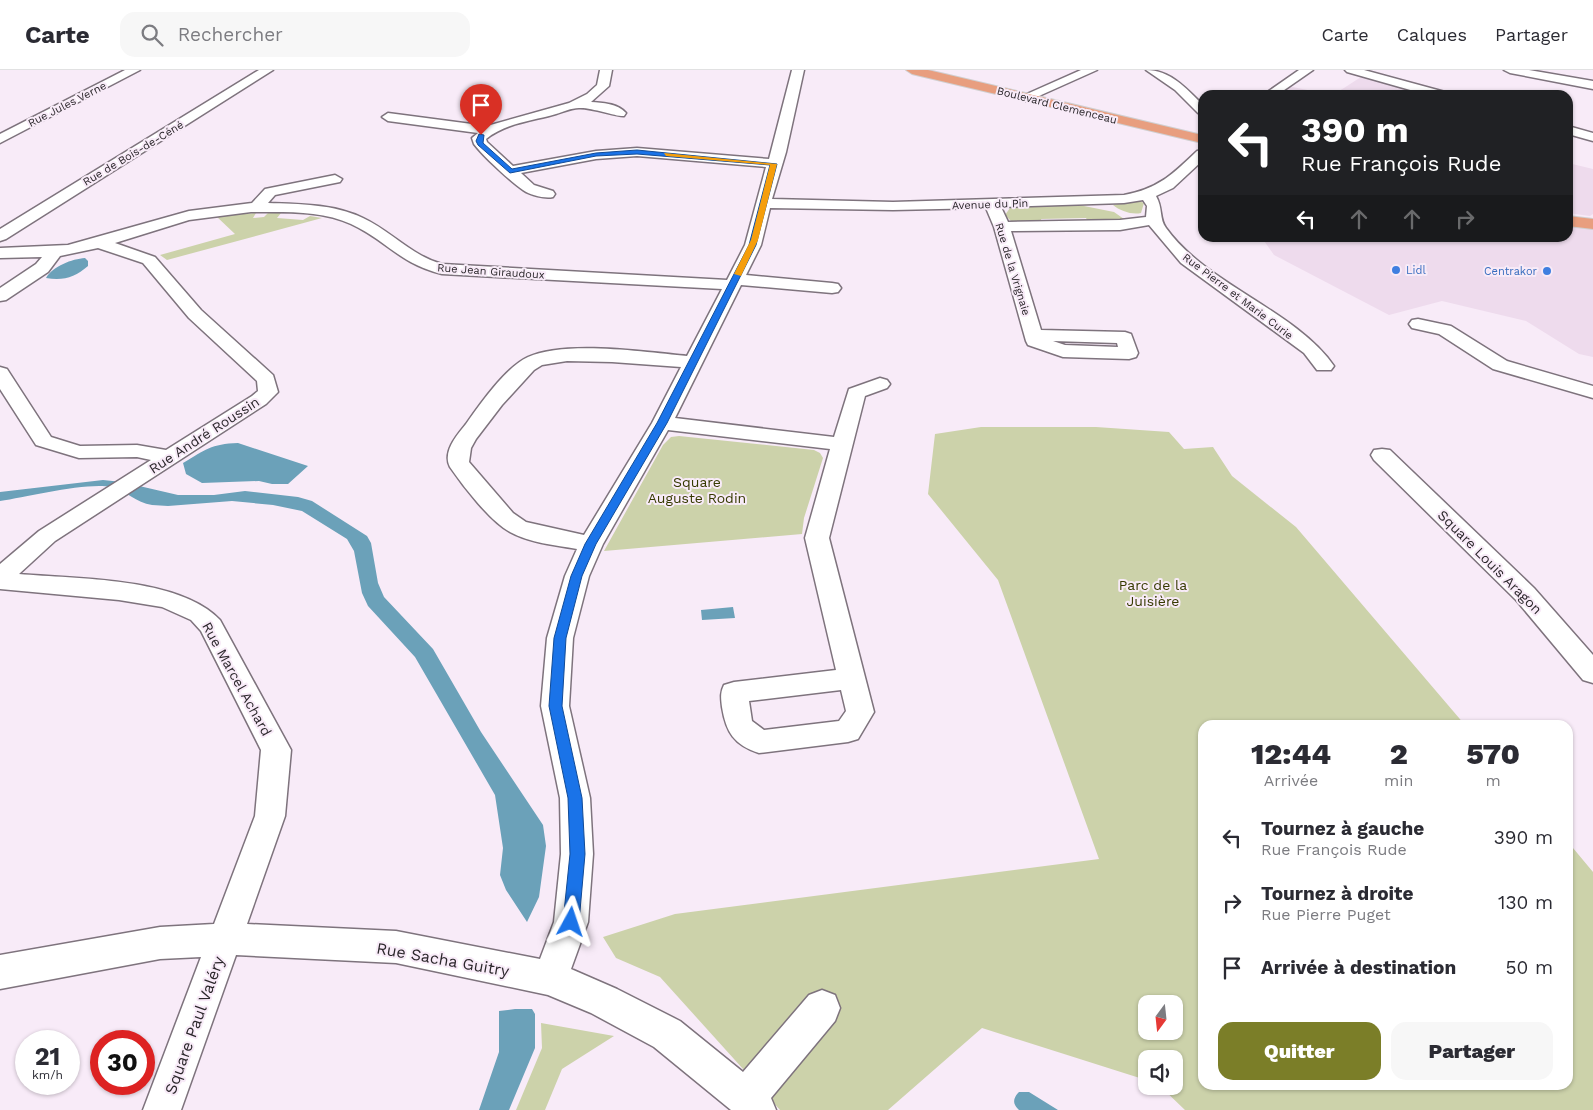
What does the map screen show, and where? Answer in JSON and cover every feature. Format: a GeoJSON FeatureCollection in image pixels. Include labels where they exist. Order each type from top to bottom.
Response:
{"type":"FeatureCollection","features":[{"type":"Feature","properties":{"kind":"main road","name":"Boulevard Clemenceau"},"geometry":{"type":"LineString","coordinates":[[912,70],[1198,138]]}},
{"type":"Feature","properties":{"kind":"main road"},"geometry":{"type":"LineString","coordinates":[[1573,222],[1593,224]]}},
{"type":"Feature","properties":{"kind":"street","name":"Rue Jules Verne"},"geometry":{"type":"LineString","coordinates":[[0,138],[134,70]]}},
{"type":"Feature","properties":{"kind":"street","name":"Rue de Bois-de-Céné"},"geometry":{"type":"LineString","coordinates":[[0,236],[267,70]]}},
{"type":"Feature","properties":{"kind":"street"},"geometry":{"type":"LineString","coordinates":[[548,194],[529,188],[479,141],[481,135],[488,130],[577,104],[594,94],[601,87],[605,79],[606,70]]}},
{"type":"Feature","properties":{"kind":"street"},"geometry":{"type":"LineString","coordinates":[[545,977],[571,922],[577,854],[575,798],[555,706],[560,638],[577,576],[590,544],[662,423],[753,245],[763,203],[779,152],[798,70]]}},
{"type":"Feature","properties":{"kind":"street"},"geometry":{"type":"LineString","coordinates":[[1026,97],[1091,70]]}},
{"type":"Feature","properties":{"kind":"street"},"geometry":{"type":"LineString","coordinates":[[1152,70],[1179,88],[1198,106]]}},
{"type":"Feature","properties":{"kind":"street"},"geometry":{"type":"LineString","coordinates":[[1277,90],[1307,70]]}},
{"type":"Feature","properties":{"kind":"street"},"geometry":{"type":"LineString","coordinates":[[1351,70],[1423,90]]}},
{"type":"Feature","properties":{"kind":"street"},"geometry":{"type":"LineString","coordinates":[[1510,70],[1547,73],[1593,85]]}},
{"type":"Feature","properties":{"kind":"street"},"geometry":{"type":"LineString","coordinates":[[577,104],[612,108],[620,113]]}},
{"type":"Feature","properties":{"kind":"street"},"geometry":{"type":"LineString","coordinates":[[449,124],[466,114]]}},
{"type":"Feature","properties":{"kind":"street"},"geometry":{"type":"LineString","coordinates":[[388,117],[488,130]]}},
{"type":"Feature","properties":{"kind":"street"},"geometry":{"type":"LineString","coordinates":[[1573,131],[1593,137]]}},
{"type":"Feature","properties":{"kind":"street"},"geometry":{"type":"LineString","coordinates":[[510,171],[596,155],[637,152],[774,164]]}},
{"type":"Feature","properties":{"kind":"street","name":"Avenue du Pin"},"geometry":{"type":"LineString","coordinates":[[763,203],[863,206],[992,204],[1090,201],[1148,195],[1163,190],[1198,158]]}},
{"type":"Feature","properties":{"kind":"street"},"geometry":{"type":"LineString","coordinates":[[1185,170],[1198,173]]}},
{"type":"Feature","properties":{"kind":"street"},"geometry":{"type":"LineString","coordinates":[[256,208],[270,192],[322,180],[335,179]]}},
{"type":"Feature","properties":{"kind":"street","name":"Rue Pierre et Marie Curie"},"geometry":{"type":"LineString","coordinates":[[1148,195],[1154,206],[1146,221],[1159,230],[1187,260],[1311,349],[1324,366]]}},
{"type":"Feature","properties":{"kind":"street"},"geometry":{"type":"LineString","coordinates":[[1090,201],[1146,221]]}},
{"type":"Feature","properties":{"kind":"street","name":"Rue de la Vrignaie"},"geometry":{"type":"LineString","coordinates":[[992,204],[1002,227],[1033,335]]}},
{"type":"Feature","properties":{"kind":"street","name":"Rue Jean Giraudoux"},"geometry":{"type":"LineString","coordinates":[[0,254],[55,251],[100,243],[175,219],[221,211],[256,208],[318,211],[356,221],[417,262],[442,269],[832,288]]}},
{"type":"Feature","properties":{"kind":"street"},"geometry":{"type":"LineString","coordinates":[[1002,227],[1146,221]]}},
{"type":"Feature","properties":{"kind":"street","name":"Rue André Roussin"},"geometry":{"type":"LineString","coordinates":[[0,580],[47,536],[259,400],[268,392],[266,379],[195,314],[148,260],[100,243]]}},
{"type":"Feature","properties":{"kind":"street"},"geometry":{"type":"LineString","coordinates":[[0,296],[42,268],[55,251]]}},
{"type":"Feature","properties":{"kind":"street"},"geometry":{"type":"LineString","coordinates":[[1418,324],[1445,330],[1500,365],[1593,392]]}},
{"type":"Feature","properties":{"kind":"street"},"geometry":{"type":"LineString","coordinates":[[590,544],[534,534],[506,518],[461,468],[458,462],[460,448],[522,371],[535,361],[565,356],[692,362]]}},
{"type":"Feature","properties":{"kind":"street"},"geometry":{"type":"LineString","coordinates":[[0,373],[44,441],[80,452],[137,451],[170,457]]}},
{"type":"Feature","properties":{"kind":"street"},"geometry":{"type":"LineString","coordinates":[[852,679],[734,692],[739,726],[759,742],[848,731],[860,712],[852,679],[817,538],[856,393],[880,384]]}},
{"type":"Feature","properties":{"kind":"street"},"geometry":{"type":"LineString","coordinates":[[662,423],[841,444]]}},
{"type":"Feature","properties":{"kind":"street","name":"Square Louis Aragon"},"geometry":{"type":"LineString","coordinates":[[1382,455],[1525,594],[1593,673]]}},
{"type":"Feature","properties":{"kind":"street","name":"Rue Marcel Achard"},"geometry":{"type":"LineString","coordinates":[[0,580],[168,598],[195,611],[211,626],[276,750],[270,816],[226,939]]}},
{"type":"Feature","properties":{"kind":"street","name":"Rue Sacha Guitry"},"geometry":{"type":"LineString","coordinates":[[0,972],[160,943],[226,939],[396,947],[545,977],[604,1001],[667,1034],[752,1104]]}},
{"type":"Feature","properties":{"kind":"street","name":"Square Paul Valéry"},"geometry":{"type":"LineString","coordinates":[[162,1110],[226,939]]}},
{"type":"Feature","properties":{"kind":"street"},"geometry":{"type":"LineString","coordinates":[[752,1104],[822,1008]]}},
{"type":"Feature","properties":{"kind":"shaded area"},"geometry":{"type":"Polygon","coordinates":[[[1361,77],[1409,90],[1341,90],[1361,77]]]}},
{"type":"Feature","properties":{"kind":"shaded area"},"geometry":{"type":"Polygon","coordinates":[[[1278,84],[1307,90],[1268,90],[1278,84]]]}},
{"type":"Feature","properties":{"kind":"shaded area"},"geometry":{"type":"Polygon","coordinates":[[[1573,164],[1593,169],[1593,214],[1590,216],[1573,214],[1573,164]]]}},
{"type":"Feature","properties":{"kind":"shaded area"},"geometry":{"type":"Polygon","coordinates":[[[1573,227],[1593,229],[1593,357],[1579,354],[1526,321],[1442,301],[1389,315],[1274,255],[1265,242],[1573,242],[1573,227]]]}},
{"type":"Feature","properties":{"kind":"green space"},"geometry":{"type":"Polygon","coordinates":[[[1137,200],[1144,203],[1141,213],[1126,212],[1113,205],[1137,200]]]}},
{"type":"Feature","properties":{"kind":"green space"},"geometry":{"type":"Polygon","coordinates":[[[1074,204],[1114,212],[1124,219],[1121,222],[1089,223],[1086,218],[1041,219],[1042,224],[1012,222],[1005,215],[1010,208],[1074,204]]]}},
{"type":"Feature","properties":{"kind":"green space"},"geometry":{"type":"Polygon","coordinates":[[[256,213],[253,218],[264,217],[268,213],[281,213],[277,218],[303,220],[310,216],[322,218],[167,260],[160,255],[235,234],[216,216],[256,213]]]}},
{"type":"Feature","properties":{"kind":"green space","name":"Parc de la Juisière"},"geometry":{"type":"Polygon","coordinates":[[[981,427],[1096,427],[1169,432],[1184,449],[1213,447],[1232,476],[1296,527],[1461,720],[1198,720],[1198,1090],[1573,1090],[1573,848],[1593,872],[1593,1110],[1185,1110],[1169,1095],[1183,1095],[1183,1050],[1138,1050],[1138,1077],[982,1028],[888,1110],[780,1110],[660,977],[616,958],[603,937],[675,914],[1099,859],[998,580],[928,494],[935,434],[981,427]]]}},
{"type":"Feature","properties":{"kind":"green space","name":"Square Auguste Rodin"},"geometry":{"type":"Polygon","coordinates":[[[679,436],[814,450],[820,453],[823,458],[804,518],[802,534],[604,551],[663,445],[671,437],[679,436]]]}},
{"type":"Feature","properties":{"kind":"green space"},"geometry":{"type":"Polygon","coordinates":[[[541,1023],[614,1036],[562,1069],[545,1110],[516,1110],[542,1048],[541,1023]]]}},
{"type":"Feature","properties":{"kind":"water"},"geometry":{"type":"Polygon","coordinates":[[[85,258],[88,261],[88,266],[78,273],[58,279],[46,278],[53,270],[63,264],[85,258]]]}},
{"type":"Feature","properties":{"kind":"water"},"geometry":{"type":"Polygon","coordinates":[[[238,443],[308,466],[288,484],[272,484],[259,481],[202,483],[186,474],[183,463],[209,448],[238,443]]]}},
{"type":"Feature","properties":{"kind":"water"},"geometry":{"type":"Polygon","coordinates":[[[103,480],[122,482],[178,495],[214,495],[245,491],[298,497],[312,501],[367,536],[371,543],[378,583],[384,597],[433,649],[481,732],[543,825],[546,846],[539,897],[527,922],[506,890],[500,875],[503,848],[495,795],[415,657],[368,606],[362,593],[354,551],[347,539],[302,511],[273,505],[232,501],[168,506],[152,505],[141,502],[111,487],[72,488],[0,501],[0,492],[103,480]]]}},
{"type":"Feature","properties":{"kind":"water"},"geometry":{"type":"Polygon","coordinates":[[[733,607],[735,618],[702,620],[701,610],[733,607]]]}},
{"type":"Feature","properties":{"kind":"water"},"geometry":{"type":"Polygon","coordinates":[[[532,1009],[535,1014],[535,1048],[509,1110],[479,1110],[499,1052],[499,1011],[532,1009]]]}},
{"type":"Feature","properties":{"kind":"water"},"geometry":{"type":"Polygon","coordinates":[[[1019,1092],[1029,1092],[1058,1110],[1019,1110],[1015,1106],[1014,1101],[1015,1096],[1019,1092]]]}},
{"type":"Feature","properties":{"kind":"slow traffic"},"geometry":{"type":"LineString","coordinates":[[666,154],[774,164],[753,245],[738,274]]}},
{"type":"Feature","properties":{"kind":"place","name":"Lidl"},"geometry":{"type":"Point","coordinates":[1396,270]}},
{"type":"Feature","properties":{"kind":"place","name":"Centrakor"},"geometry":{"type":"Point","coordinates":[1547,271]}},
{"type":"Feature","properties":{"kind":"route"},"geometry":{"type":"LineString","coordinates":[[481,135],[479,141],[481,144],[510,171],[584,156],[637,152],[774,164],[753,245],[662,423],[590,544],[577,576],[560,638],[555,706],[575,798],[577,854],[571,922]]}}]}
